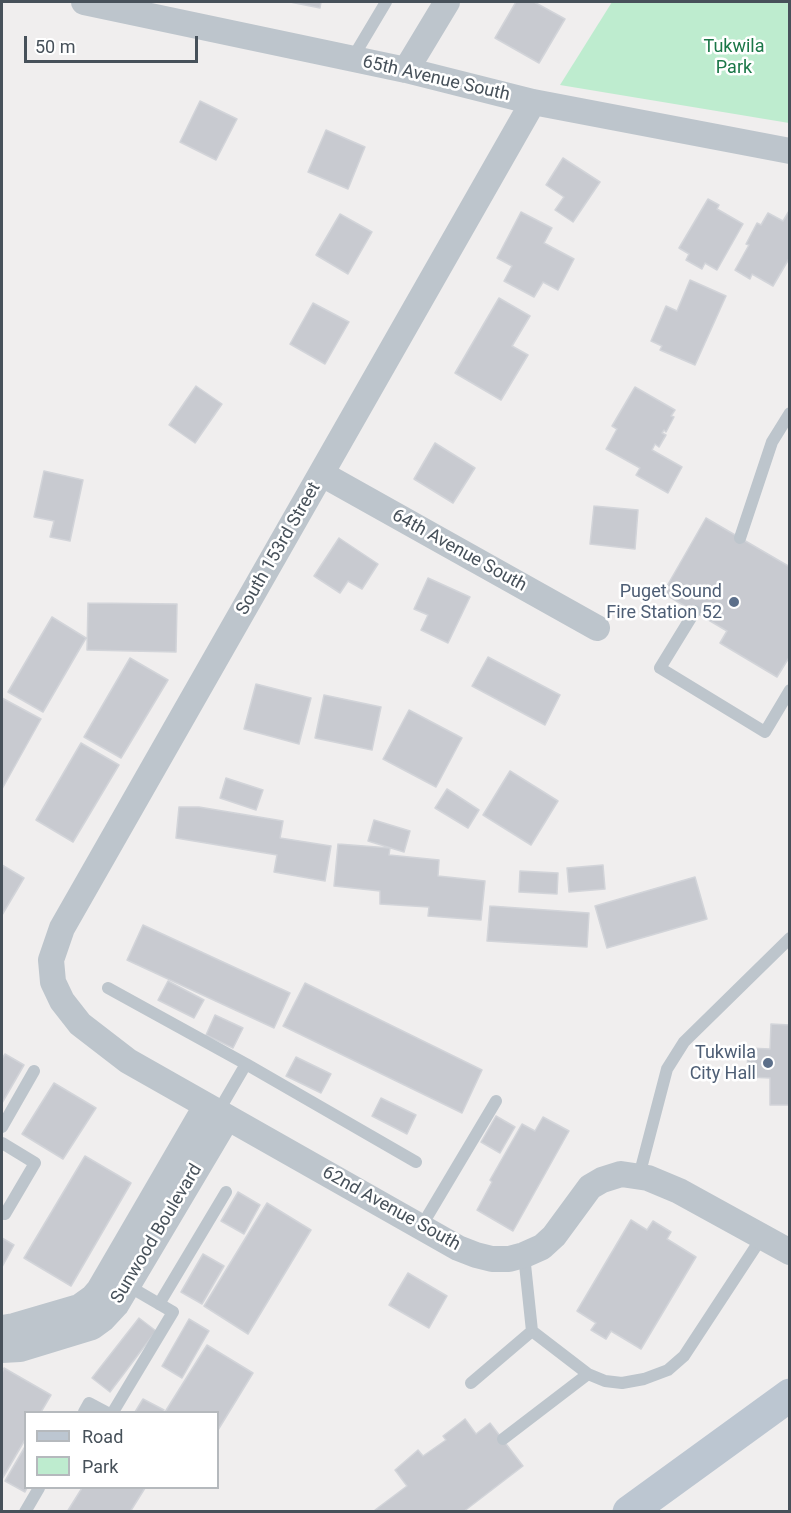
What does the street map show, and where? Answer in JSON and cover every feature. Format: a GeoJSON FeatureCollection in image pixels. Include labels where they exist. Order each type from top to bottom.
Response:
{"type":"FeatureCollection","features":[{"type":"Feature","properties":{"kind":"main road"},"geometry":{"type":"LineString","coordinates":[[629,1512],[789,1395]]}},
{"type":"Feature","properties":{"kind":"street","name":"65th Avenue South"},"geometry":{"type":"LineString","coordinates":[[84,2],[148,8],[533,102],[789,151]]}},
{"type":"Feature","properties":{"kind":"street"},"geometry":{"type":"LineString","coordinates":[[406,70],[447,2]]}},
{"type":"Feature","properties":{"kind":"street","name":"South 153rd Street"},"geometry":{"type":"LineString","coordinates":[[63,1001],[53,982],[51,960],[62,928],[533,102]]}},
{"type":"Feature","properties":{"kind":"street","name":"64th Avenue South"},"geometry":{"type":"LineString","coordinates":[[322,474],[597,628]]}},
{"type":"Feature","properties":{"kind":"street","name":"62nd Avenue South"},"geometry":{"type":"LineString","coordinates":[[63,1001],[80,1024],[128,1061],[458,1248],[476,1255],[509,1259],[542,1247],[554,1236],[590,1187],[614,1175],[639,1176],[679,1191],[789,1252]]}},
{"type":"Feature","properties":{"kind":"street","name":"Sunwood Boulevard"},"geometry":{"type":"LineString","coordinates":[[2,1328],[79,1307],[118,1279],[217,1112]]}},
{"type":"Feature","properties":{"kind":"street","name":"Sunwood Boulevard"},"geometry":{"type":"LineString","coordinates":[[2,1350],[20,1348],[92,1327],[116,1305],[118,1279]]}},
{"type":"Feature","properties":{"kind":"lane"},"geometry":{"type":"LineString","coordinates":[[352,59],[386,2]]}},
{"type":"Feature","properties":{"kind":"lane"},"geometry":{"type":"LineString","coordinates":[[740,538],[772,442],[789,413]]}},
{"type":"Feature","properties":{"kind":"lane"},"geometry":{"type":"LineString","coordinates":[[695,612],[660,668],[765,732],[789,690]]}},
{"type":"Feature","properties":{"kind":"lane"},"geometry":{"type":"LineString","coordinates":[[639,1176],[667,1069],[684,1042],[789,938]]}},
{"type":"Feature","properties":{"kind":"lane"},"geometry":{"type":"LineString","coordinates":[[108,988],[416,1162]]}},
{"type":"Feature","properties":{"kind":"lane"},"geometry":{"type":"LineString","coordinates":[[217,1112],[246,1065]]}},
{"type":"Feature","properties":{"kind":"lane"},"geometry":{"type":"LineString","coordinates":[[2,1127],[34,1071]]}},
{"type":"Feature","properties":{"kind":"lane"},"geometry":{"type":"LineString","coordinates":[[421,1227],[496,1101]]}},
{"type":"Feature","properties":{"kind":"lane"},"geometry":{"type":"LineString","coordinates":[[2,1143],[35,1163],[5,1214],[2,1212]]}},
{"type":"Feature","properties":{"kind":"lane"},"geometry":{"type":"LineString","coordinates":[[159,1304],[226,1192]]}},
{"type":"Feature","properties":{"kind":"lane"},"geometry":{"type":"LineString","coordinates":[[524,1255],[532,1331],[588,1374],[605,1381],[622,1383],[644,1379],[668,1370],[684,1356],[762,1237]]}},
{"type":"Feature","properties":{"kind":"lane"},"geometry":{"type":"LineString","coordinates":[[114,1411],[173,1312],[118,1279]]}},
{"type":"Feature","properties":{"kind":"lane"},"geometry":{"type":"LineString","coordinates":[[471,1383],[532,1331]]}},
{"type":"Feature","properties":{"kind":"lane"},"geometry":{"type":"LineString","coordinates":[[503,1439],[588,1374]]}},
{"type":"Feature","properties":{"kind":"lane"},"geometry":{"type":"LineString","coordinates":[[85,1411],[89,1403],[103,1411]]}},
{"type":"Feature","properties":{"kind":"lane"},"geometry":{"type":"LineString","coordinates":[[25,1512],[38,1489]]}},
{"type":"Feature","properties":{"kind":"green space","name":"Tukwila Park"},"geometry":{"type":"Polygon","coordinates":[[[612,2],[789,2],[789,123],[560,85],[612,2]]]}},
{"type":"Feature","properties":{"kind":"building"},"geometry":{"type":"Polygon","coordinates":[[[290,2],[321,2],[320,8],[290,2]]]}},
{"type":"Feature","properties":{"kind":"building"},"geometry":{"type":"Polygon","coordinates":[[[516,2],[534,2],[565,19],[539,63],[495,38],[516,2]]]}},
{"type":"Feature","properties":{"kind":"building"},"geometry":{"type":"Polygon","coordinates":[[[200,101],[237,119],[216,160],[180,142],[200,101]]]}},
{"type":"Feature","properties":{"kind":"building"},"geometry":{"type":"Polygon","coordinates":[[[326,130],[365,147],[348,189],[308,172],[326,130]]]}},
{"type":"Feature","properties":{"kind":"building"},"geometry":{"type":"Polygon","coordinates":[[[563,158],[600,182],[573,222],[555,210],[564,197],[546,185],[563,158]]]}},
{"type":"Feature","properties":{"kind":"building"},"geometry":{"type":"Polygon","coordinates":[[[708,199],[719,205],[717,209],[743,224],[717,270],[705,263],[702,269],[686,260],[689,254],[679,248],[708,199]]]}},
{"type":"Feature","properties":{"kind":"building"},"geometry":{"type":"Polygon","coordinates":[[[789,211],[790,257],[773,286],[752,274],[750,279],[735,270],[749,245],[746,244],[757,223],[761,225],[768,213],[783,221],[789,211]]]}},
{"type":"Feature","properties":{"kind":"building"},"geometry":{"type":"Polygon","coordinates":[[[521,212],[552,228],[544,243],[574,259],[558,290],[543,282],[534,297],[504,281],[512,266],[497,258],[521,212]]]}},
{"type":"Feature","properties":{"kind":"building"},"geometry":{"type":"Polygon","coordinates":[[[340,214],[372,232],[348,274],[316,255],[340,214]]]}},
{"type":"Feature","properties":{"kind":"building"},"geometry":{"type":"Polygon","coordinates":[[[690,280],[726,296],[695,365],[660,350],[662,346],[651,341],[666,306],[677,311],[690,280]]]}},
{"type":"Feature","properties":{"kind":"building"},"geometry":{"type":"Polygon","coordinates":[[[499,298],[530,316],[512,346],[528,355],[501,400],[455,373],[499,298]]]}},
{"type":"Feature","properties":{"kind":"building"},"geometry":{"type":"Polygon","coordinates":[[[313,303],[349,322],[325,364],[290,344],[313,303]]]}},
{"type":"Feature","properties":{"kind":"building"},"geometry":{"type":"Polygon","coordinates":[[[196,386],[222,404],[195,443],[169,425],[196,386]]]}},
{"type":"Feature","properties":{"kind":"building"},"geometry":{"type":"Polygon","coordinates":[[[635,387],[675,410],[666,432],[664,430],[662,433],[666,435],[659,447],[655,444],[652,450],[682,467],[668,493],[636,475],[640,468],[606,449],[617,429],[612,426],[635,387]]]}},
{"type":"Feature","properties":{"kind":"building"},"geometry":{"type":"Polygon","coordinates":[[[435,443],[475,468],[453,503],[414,479],[435,443]]]}},
{"type":"Feature","properties":{"kind":"building"},"geometry":{"type":"Polygon","coordinates":[[[44,471],[83,480],[70,541],[50,537],[54,521],[34,517],[44,471]]]}},
{"type":"Feature","properties":{"kind":"building"},"geometry":{"type":"Polygon","coordinates":[[[594,506],[638,510],[635,549],[590,544],[594,506]]]}},
{"type":"Feature","properties":{"kind":"building","name":"Puget Sound Fire Station 52"},"geometry":{"type":"Polygon","coordinates":[[[706,518],[790,567],[790,656],[777,677],[720,643],[727,631],[663,593],[706,518]]]}},
{"type":"Feature","properties":{"kind":"building"},"geometry":{"type":"Polygon","coordinates":[[[339,538],[378,564],[362,589],[348,581],[340,593],[314,576],[339,538]]]}},
{"type":"Feature","properties":{"kind":"building"},"geometry":{"type":"Polygon","coordinates":[[[428,578],[470,597],[448,643],[421,630],[428,615],[414,609],[428,578]]]}},
{"type":"Feature","properties":{"kind":"building"},"geometry":{"type":"Polygon","coordinates":[[[88,603],[177,604],[176,652],[87,650],[88,603]]]}},
{"type":"Feature","properties":{"kind":"building"},"geometry":{"type":"Polygon","coordinates":[[[52,617],[86,638],[43,712],[8,692],[52,617]]]}},
{"type":"Feature","properties":{"kind":"building"},"geometry":{"type":"Polygon","coordinates":[[[488,657],[560,695],[545,725],[472,686],[488,657]]]}},
{"type":"Feature","properties":{"kind":"building"},"geometry":{"type":"Polygon","coordinates":[[[130,658],[168,680],[121,758],[84,737],[130,658]]]}},
{"type":"Feature","properties":{"kind":"building"},"geometry":{"type":"Polygon","coordinates":[[[256,684],[311,698],[299,744],[244,729],[256,684]]]}},
{"type":"Feature","properties":{"kind":"building"},"geometry":{"type":"Polygon","coordinates":[[[324,695],[381,707],[372,750],[315,738],[324,695]]]}},
{"type":"Feature","properties":{"kind":"building"},"geometry":{"type":"Polygon","coordinates":[[[2,698],[41,719],[2,789],[2,698]]]}},
{"type":"Feature","properties":{"kind":"building"},"geometry":{"type":"Polygon","coordinates":[[[409,710],[462,738],[436,787],[383,759],[409,710]]]}},
{"type":"Feature","properties":{"kind":"building"},"geometry":{"type":"Polygon","coordinates":[[[81,743],[119,765],[73,842],[36,820],[81,743]]]}},
{"type":"Feature","properties":{"kind":"building"},"geometry":{"type":"Polygon","coordinates":[[[510,771],[558,801],[531,845],[483,815],[510,771]]]}},
{"type":"Feature","properties":{"kind":"building"},"geometry":{"type":"Polygon","coordinates":[[[226,778],[263,790],[256,810],[220,798],[226,778]]]}},
{"type":"Feature","properties":{"kind":"building"},"geometry":{"type":"Polygon","coordinates":[[[447,789],[479,810],[468,828],[435,808],[447,789]]]}},
{"type":"Feature","properties":{"kind":"building"},"geometry":{"type":"Polygon","coordinates":[[[179,807],[199,807],[283,821],[280,838],[331,846],[325,881],[274,872],[277,855],[176,838],[179,807]]]}},
{"type":"Feature","properties":{"kind":"building"},"geometry":{"type":"Polygon","coordinates":[[[374,820],[410,831],[404,852],[368,841],[374,820]]]}},
{"type":"Feature","properties":{"kind":"building"},"geometry":{"type":"Polygon","coordinates":[[[338,844],[390,848],[389,855],[439,860],[438,876],[485,881],[481,920],[428,916],[429,907],[380,904],[380,891],[334,886],[338,844]]]}},
{"type":"Feature","properties":{"kind":"building"},"geometry":{"type":"Polygon","coordinates":[[[2,865],[24,878],[2,915],[2,865]]]}},
{"type":"Feature","properties":{"kind":"building"},"geometry":{"type":"Polygon","coordinates":[[[603,865],[605,889],[569,892],[567,868],[603,865]]]}},
{"type":"Feature","properties":{"kind":"building"},"geometry":{"type":"Polygon","coordinates":[[[520,871],[558,873],[557,894],[519,892],[520,871]]]}},
{"type":"Feature","properties":{"kind":"building"},"geometry":{"type":"Polygon","coordinates":[[[695,877],[707,919],[607,948],[595,906],[695,877]]]}},
{"type":"Feature","properties":{"kind":"building"},"geometry":{"type":"Polygon","coordinates":[[[490,906],[589,913],[587,947],[487,941],[490,906]]]}},
{"type":"Feature","properties":{"kind":"building"},"geometry":{"type":"Polygon","coordinates":[[[143,925],[290,993],[274,1028],[127,960],[143,925]]]}},
{"type":"Feature","properties":{"kind":"building"},"geometry":{"type":"Polygon","coordinates":[[[168,981],[204,1000],[194,1018],[158,1000],[168,981]]]}},
{"type":"Feature","properties":{"kind":"building"},"geometry":{"type":"Polygon","coordinates":[[[305,983],[482,1070],[462,1113],[283,1026],[305,983]]]}},
{"type":"Feature","properties":{"kind":"building"},"geometry":{"type":"Polygon","coordinates":[[[215,1015],[243,1028],[233,1048],[206,1035],[215,1015]]]}},
{"type":"Feature","properties":{"kind":"building","name":"Tukwila City Hall"},"geometry":{"type":"Polygon","coordinates":[[[771,1024],[790,1025],[790,1105],[770,1105],[770,1078],[747,1077],[748,1048],[770,1049],[771,1024]]]}},
{"type":"Feature","properties":{"kind":"building"},"geometry":{"type":"Polygon","coordinates":[[[5,1054],[24,1065],[2,1103],[2,1059],[5,1054]]]}},
{"type":"Feature","properties":{"kind":"building"},"geometry":{"type":"Polygon","coordinates":[[[296,1057],[331,1074],[321,1093],[286,1076],[296,1057]]]}},
{"type":"Feature","properties":{"kind":"building"},"geometry":{"type":"Polygon","coordinates":[[[54,1083],[96,1108],[63,1159],[22,1134],[54,1083]]]}},
{"type":"Feature","properties":{"kind":"building"},"geometry":{"type":"Polygon","coordinates":[[[381,1098],[416,1115],[407,1134],[372,1116],[381,1098]]]}},
{"type":"Feature","properties":{"kind":"building"},"geometry":{"type":"Polygon","coordinates":[[[496,1116],[515,1127],[500,1153],[481,1142],[496,1116]]]}},
{"type":"Feature","properties":{"kind":"building"},"geometry":{"type":"Polygon","coordinates":[[[543,1117],[569,1131],[513,1231],[477,1210],[492,1182],[490,1180],[522,1124],[535,1131],[543,1117]]]}},
{"type":"Feature","properties":{"kind":"building"},"geometry":{"type":"Polygon","coordinates":[[[85,1156],[131,1183],[71,1286],[24,1258],[85,1156]]]}},
{"type":"Feature","properties":{"kind":"building"},"geometry":{"type":"Polygon","coordinates":[[[238,1192],[260,1205],[244,1234],[221,1221],[238,1192]]]}},
{"type":"Feature","properties":{"kind":"building"},"geometry":{"type":"Polygon","coordinates":[[[267,1203],[311,1230],[248,1334],[204,1306],[267,1203]]]}},
{"type":"Feature","properties":{"kind":"building"},"geometry":{"type":"Polygon","coordinates":[[[631,1220],[647,1230],[653,1221],[671,1232],[667,1239],[696,1257],[641,1349],[611,1331],[606,1339],[591,1330],[596,1323],[577,1311],[631,1220]]]}},
{"type":"Feature","properties":{"kind":"building"},"geometry":{"type":"Polygon","coordinates":[[[2,1238],[14,1245],[2,1267],[2,1238]]]}},
{"type":"Feature","properties":{"kind":"building"},"geometry":{"type":"Polygon","coordinates":[[[203,1254],[224,1266],[202,1304],[181,1292],[203,1254]]]}},
{"type":"Feature","properties":{"kind":"building"},"geometry":{"type":"Polygon","coordinates":[[[408,1273],[447,1296],[429,1328],[389,1305],[408,1273]]]}},
{"type":"Feature","properties":{"kind":"building"},"geometry":{"type":"Polygon","coordinates":[[[139,1318],[156,1331],[110,1392],[92,1378],[139,1318]]]}},
{"type":"Feature","properties":{"kind":"building"},"geometry":{"type":"Polygon","coordinates":[[[189,1319],[209,1331],[182,1378],[162,1366],[189,1319]]]}},
{"type":"Feature","properties":{"kind":"building"},"geometry":{"type":"Polygon","coordinates":[[[207,1345],[253,1373],[219,1428],[219,1411],[166,1411],[207,1345]]]}},
{"type":"Feature","properties":{"kind":"building"},"geometry":{"type":"Polygon","coordinates":[[[4,1368],[51,1395],[42,1411],[24,1411],[24,1441],[2,1479],[2,1373],[4,1368]]]}},
{"type":"Feature","properties":{"kind":"building"},"geometry":{"type":"Polygon","coordinates":[[[143,1399],[164,1410],[164,1411],[136,1411],[143,1399]]]}},
{"type":"Feature","properties":{"kind":"building"},"geometry":{"type":"Polygon","coordinates":[[[465,1419],[476,1434],[490,1423],[523,1466],[463,1512],[376,1512],[375,1510],[407,1486],[395,1470],[418,1450],[423,1456],[446,1440],[443,1436],[465,1419]]]}},
{"type":"Feature","properties":{"kind":"building"},"geometry":{"type":"Polygon","coordinates":[[[24,1448],[25,1492],[5,1481],[24,1448]]]}},
{"type":"Feature","properties":{"kind":"building"},"geometry":{"type":"Polygon","coordinates":[[[81,1489],[144,1489],[130,1512],[67,1512],[81,1489]]]}},
{"type":"Feature","properties":{"kind":"place","name":"Puget Sound Fire Station 52"},"geometry":{"type":"Point","coordinates":[734,602]}},
{"type":"Feature","properties":{"kind":"place","name":"Tukwila City Hall"},"geometry":{"type":"Point","coordinates":[768,1063]}}]}
